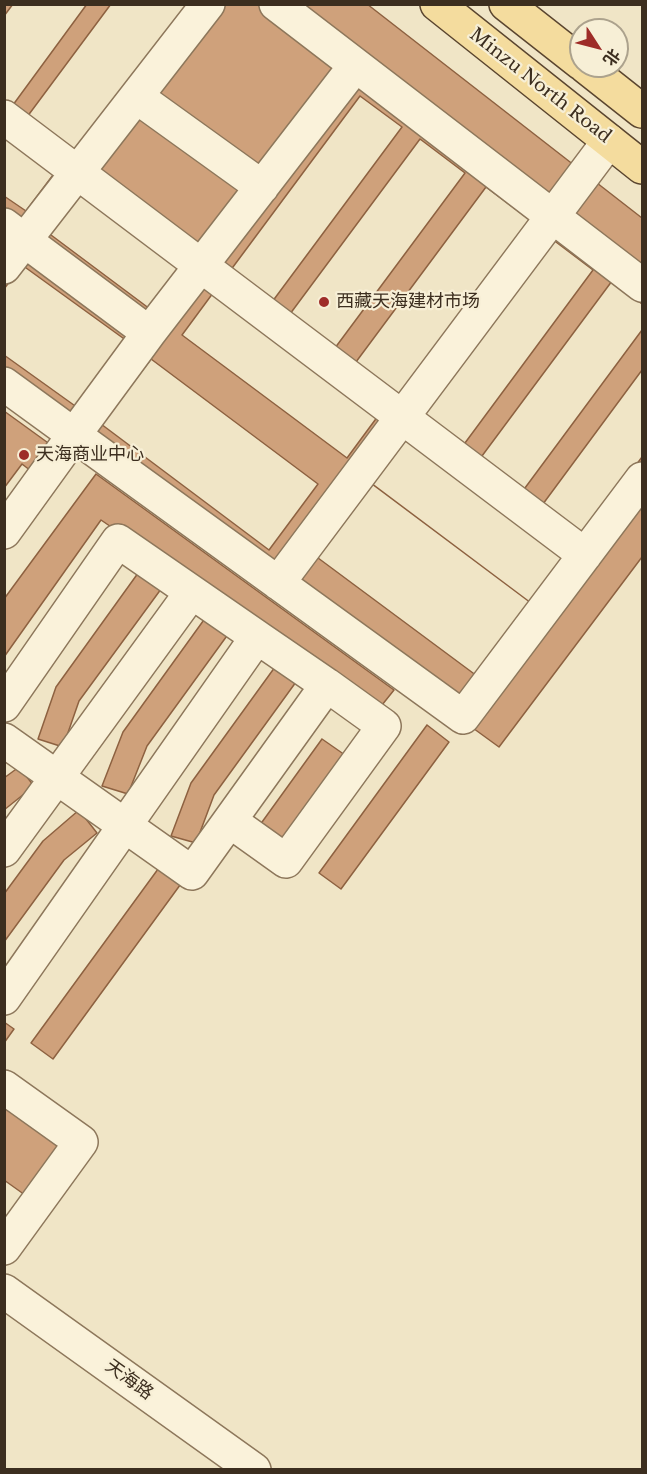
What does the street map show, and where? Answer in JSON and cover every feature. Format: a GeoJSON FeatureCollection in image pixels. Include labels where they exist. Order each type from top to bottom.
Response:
{"type":"FeatureCollection","features":[{"type":"Feature","properties":{"kind":"main road","name":"Minzu North Road"},"geometry":{"type":"LineString","coordinates":[[437,4],[642,167]]}},
{"type":"Feature","properties":{"kind":"main road"},"geometry":{"type":"LineString","coordinates":[[506,4],[569,54]]}},
{"type":"Feature","properties":{"kind":"main road"},"geometry":{"type":"LineString","coordinates":[[600,78],[642,111]]}},
{"type":"Feature","properties":{"kind":"street"},"geometry":{"type":"LineString","coordinates":[[4,267],[15,233],[78,173],[208,4]]}},
{"type":"Feature","properties":{"kind":"street"},"geometry":{"type":"LineString","coordinates":[[294,10],[355,66],[642,285]]}},
{"type":"Feature","properties":{"kind":"street"},"geometry":{"type":"LineString","coordinates":[[4,532],[149,333],[355,66]]}},
{"type":"Feature","properties":{"kind":"street"},"geometry":{"type":"LineString","coordinates":[[137,97],[262,187]]}},
{"type":"Feature","properties":{"kind":"street"},"geometry":{"type":"LineString","coordinates":[[4,117],[585,555]]}},
{"type":"Feature","properties":{"kind":"street"},"geometry":{"type":"LineString","coordinates":[[278,583],[609,141]]}},
{"type":"Feature","properties":{"kind":"street"},"geometry":{"type":"LineString","coordinates":[[15,233],[149,333]]}},
{"type":"Feature","properties":{"kind":"street"},"geometry":{"type":"LineString","coordinates":[[4,384],[463,717],[642,479]]}},
{"type":"Feature","properties":{"kind":"street"},"geometry":{"type":"LineString","coordinates":[[4,705],[118,541],[384,726],[286,861],[230,821]]}},
{"type":"Feature","properties":{"kind":"street"},"geometry":{"type":"LineString","coordinates":[[4,850],[191,593]]}},
{"type":"Feature","properties":{"kind":"street"},"geometry":{"type":"LineString","coordinates":[[4,998],[257,638]]}},
{"type":"Feature","properties":{"kind":"street"},"geometry":{"type":"LineString","coordinates":[[4,740],[192,873],[327,685]]}},
{"type":"Feature","properties":{"kind":"street"},"geometry":{"type":"LineString","coordinates":[[4,1087],[81,1142],[4,1248]]}},
{"type":"Feature","properties":{"kind":"street","name":"天海路"},"geometry":{"type":"LineString","coordinates":[[4,1291],[254,1470]]}},
{"type":"Feature","properties":{"kind":"building","name":"西藏天海建材市场"},"geometry":{"type":"Polygon","coordinates":[[[4,4],[367,4],[642,218],[642,557],[499,747],[4,387],[4,4]]]}},
{"type":"Feature","properties":{"kind":"building"},"geometry":{"type":"Polygon","coordinates":[[[13,4],[87,4],[10,109],[4,105],[4,16],[13,4]]]}},
{"type":"Feature","properties":{"kind":"building"},"geometry":{"type":"Polygon","coordinates":[[[111,4],[188,4],[74,158],[24,121],[111,4]]]}},
{"type":"Feature","properties":{"kind":"building"},"geometry":{"type":"Polygon","coordinates":[[[360,96],[402,127],[272,302],[230,271],[360,96]]]}},
{"type":"Feature","properties":{"kind":"building"},"geometry":{"type":"Polygon","coordinates":[[[4,133],[56,171],[26,211],[4,196],[4,133]]]}},
{"type":"Feature","properties":{"kind":"building"},"geometry":{"type":"Polygon","coordinates":[[[420,139],[465,173],[332,352],[287,318],[420,139]]]}},
{"type":"Feature","properties":{"kind":"building"},"geometry":{"type":"Polygon","coordinates":[[[486,187],[530,220],[397,399],[353,366],[486,187]]]}},
{"type":"Feature","properties":{"kind":"building"},"geometry":{"type":"Polygon","coordinates":[[[78,189],[190,272],[158,315],[47,232],[78,189]]]}},
{"type":"Feature","properties":{"kind":"building"},"geometry":{"type":"Polygon","coordinates":[[[548,236],[593,270],[462,447],[416,413],[548,236]]]}},
{"type":"Feature","properties":{"kind":"building"},"geometry":{"type":"Polygon","coordinates":[[[22,265],[127,341],[78,408],[4,355],[4,289],[22,265]]]}},
{"type":"Feature","properties":{"kind":"building"},"geometry":{"type":"Polygon","coordinates":[[[612,281],[642,304],[642,330],[522,492],[479,460],[612,281]]]}},
{"type":"Feature","properties":{"kind":"building"},"geometry":{"type":"Polygon","coordinates":[[[213,293],[378,416],[347,458],[182,335],[213,293]]]}},
{"type":"Feature","properties":{"kind":"building"},"geometry":{"type":"Polygon","coordinates":[[[151,359],[318,484],[269,550],[101,424],[151,359]]]}},
{"type":"Feature","properties":{"kind":"building"},"geometry":{"type":"Polygon","coordinates":[[[642,370],[642,457],[581,539],[540,508],[642,370]]]}},
{"type":"Feature","properties":{"kind":"building","name":"天海商业中心"},"geometry":{"type":"Polygon","coordinates":[[[4,411],[51,445],[31,471],[22,464],[4,488],[4,411]]]}},
{"type":"Feature","properties":{"kind":"building"},"geometry":{"type":"Polygon","coordinates":[[[401,435],[565,558],[531,603],[367,480],[401,435]]]}},
{"type":"Feature","properties":{"kind":"building"},"geometry":{"type":"Polygon","coordinates":[[[96,474],[394,690],[378,710],[101,520],[4,657],[4,599],[96,474]]]}},
{"type":"Feature","properties":{"kind":"building"},"geometry":{"type":"Polygon","coordinates":[[[364,478],[531,603],[477,676],[310,552],[364,478]]]}},
{"type":"Feature","properties":{"kind":"building"},"geometry":{"type":"Polygon","coordinates":[[[141,569],[164,585],[79,701],[63,747],[38,739],[56,687],[141,569]]]}},
{"type":"Feature","properties":{"kind":"building"},"geometry":{"type":"Polygon","coordinates":[[[206,617],[229,633],[147,746],[128,794],[102,786],[123,732],[206,617]]]}},
{"type":"Feature","properties":{"kind":"building"},"geometry":{"type":"Polygon","coordinates":[[[275,667],[296,682],[214,795],[196,843],[171,836],[191,783],[275,667]]]}},
{"type":"Feature","properties":{"kind":"building"},"geometry":{"type":"Polygon","coordinates":[[[427,725],[449,742],[341,889],[319,873],[427,725]]]}},
{"type":"Feature","properties":{"kind":"building"},"geometry":{"type":"Polygon","coordinates":[[[322,739],[345,755],[280,845],[257,829],[322,739]]]}},
{"type":"Feature","properties":{"kind":"building"},"geometry":{"type":"Polygon","coordinates":[[[19,767],[34,786],[4,810],[4,778],[19,767]]]}},
{"type":"Feature","properties":{"kind":"building"},"geometry":{"type":"Polygon","coordinates":[[[79,810],[97,833],[64,860],[4,942],[4,894],[43,841],[79,810]]]}},
{"type":"Feature","properties":{"kind":"building"},"geometry":{"type":"Polygon","coordinates":[[[161,865],[183,881],[53,1059],[31,1043],[161,865]]]}},
{"type":"Feature","properties":{"kind":"building"},"geometry":{"type":"Polygon","coordinates":[[[4,1022],[14,1029],[4,1043],[4,1022]]]}},
{"type":"Feature","properties":{"kind":"building"},"geometry":{"type":"Polygon","coordinates":[[[4,1104],[68,1151],[32,1200],[4,1180],[4,1104]]]}},
{"type":"Feature","properties":{"kind":"place","name":"西藏天海建材市场"},"geometry":{"type":"Point","coordinates":[324,302]}},
{"type":"Feature","properties":{"kind":"place","name":"天海商业中心"},"geometry":{"type":"Point","coordinates":[24,455]}}]}
